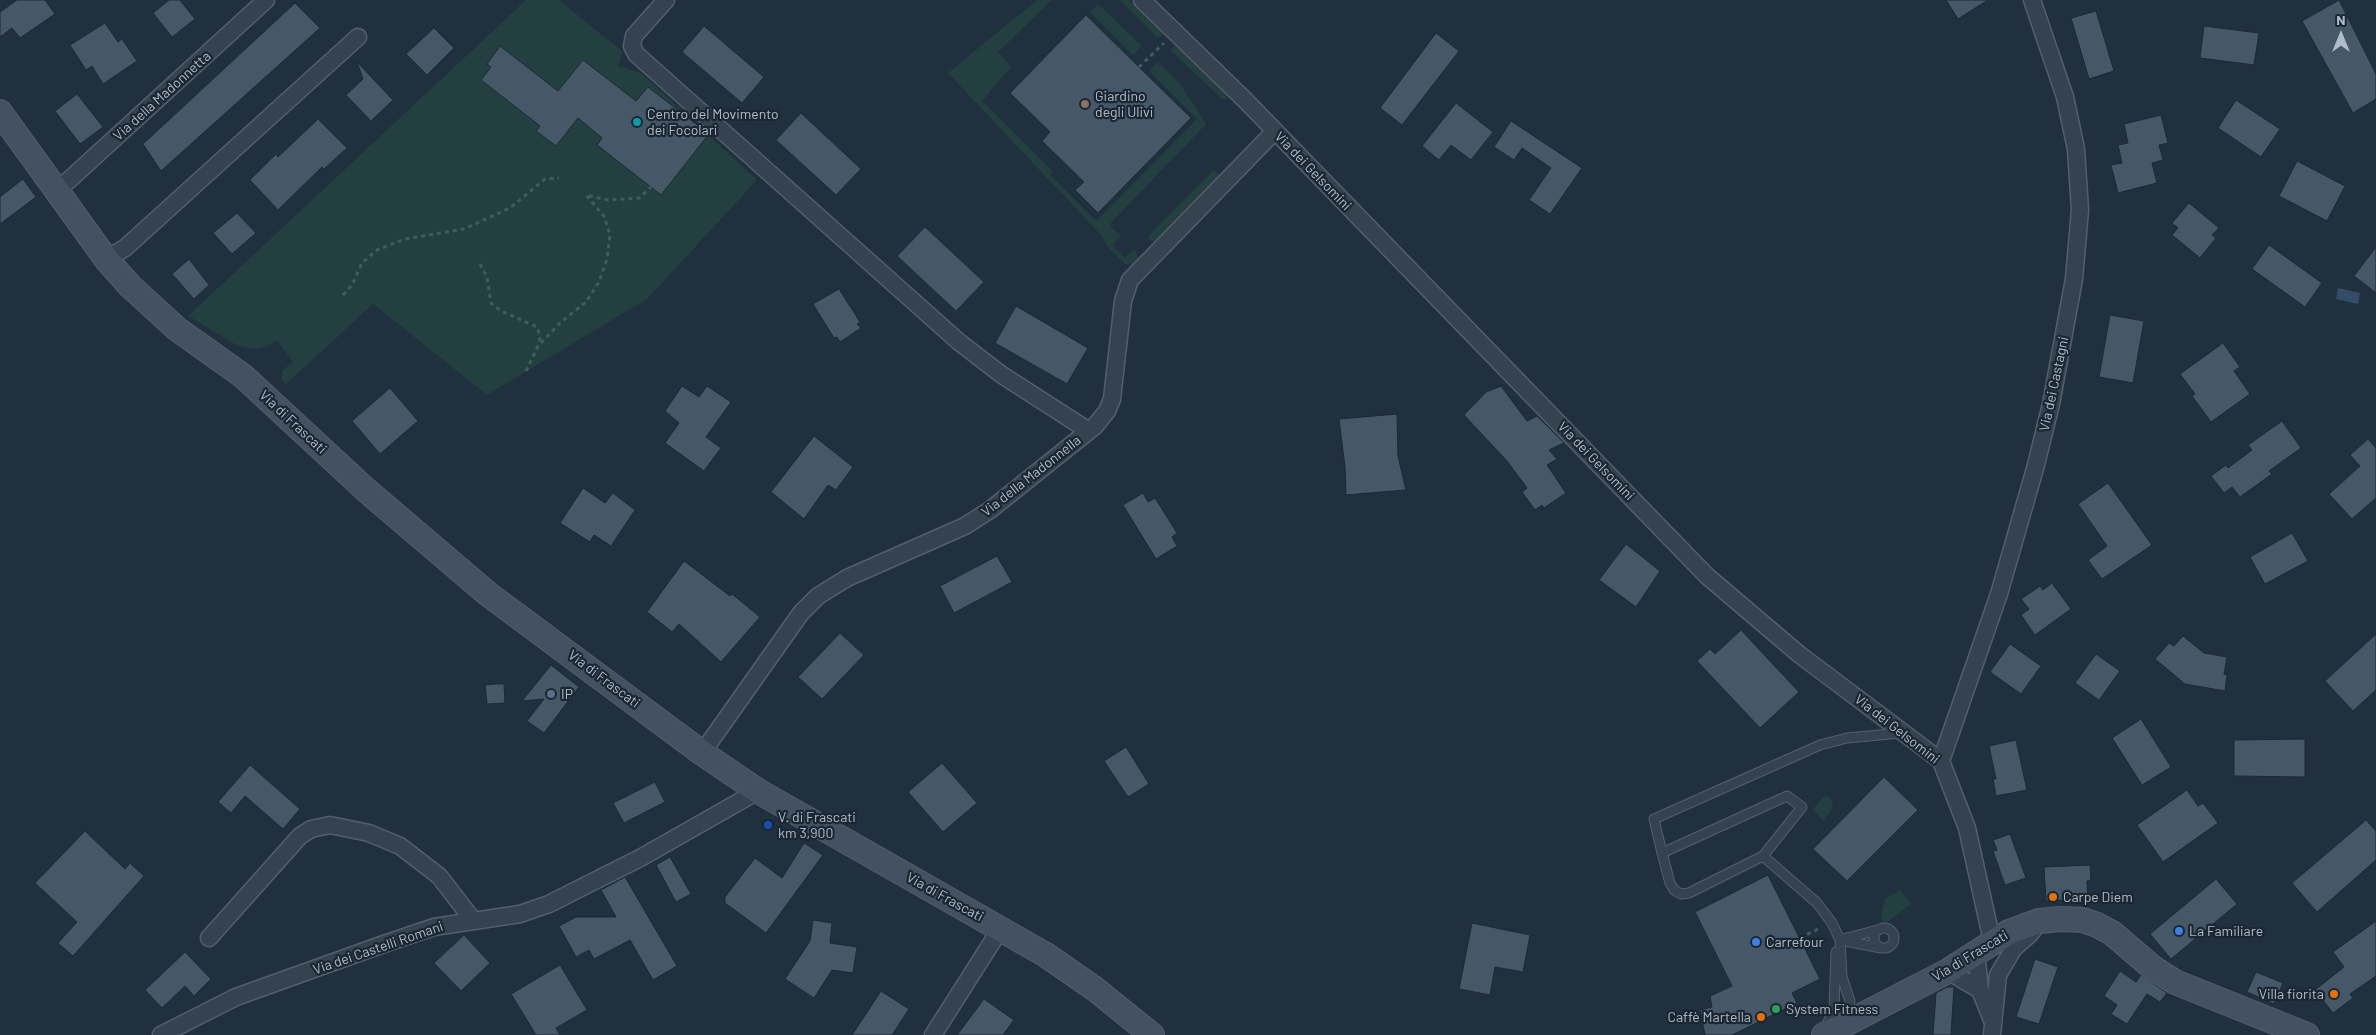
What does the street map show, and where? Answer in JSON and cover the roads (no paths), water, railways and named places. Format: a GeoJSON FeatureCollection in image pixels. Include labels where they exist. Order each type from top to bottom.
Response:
{"type":"FeatureCollection","features":[{"type":"Feature","properties":{"kind":"main road","name":"Via di Frascati"},"geometry":{"type":"LineString","coordinates":[[0,112],[106,259],[161,316],[243,376],[366,490],[427,544],[488,594],[702,753],[758,791],[1001,928],[1074,974],[1152,1035]]}},
{"type":"Feature","properties":{"kind":"main road","name":"Via di Frascati"},"geometry":{"type":"LineString","coordinates":[[1824,1035],[1948,971],[2039,921],[2070,919],[2097,925],[2112,933],[2152,968],[2175,982],[2307,1035]]}},
{"type":"Feature","properties":{"kind":"street","name":"Via della Madonnetta"},"geometry":{"type":"LineString","coordinates":[[57,191],[266,0]]}},
{"type":"Feature","properties":{"kind":"street"},"geometry":{"type":"LineString","coordinates":[[666,0],[634,36],[632,46],[636,54],[959,342],[1002,375],[1089,431]]}},
{"type":"Feature","properties":{"kind":"street","name":"Via dei Gelsomini"},"geometry":{"type":"LineString","coordinates":[[1142,0],[1495,355],[1707,576],[1800,655],[1941,761],[1967,828],[1998,943],[1980,990],[1992,1028]]}},
{"type":"Feature","properties":{"kind":"street","name":"Via dei Castagni"},"geometry":{"type":"LineString","coordinates":[[1941,761],[1999,594],[2036,465],[2054,391],[2076,270],[2080,210],[2076,150],[2065,97],[2032,0]]}},
{"type":"Feature","properties":{"kind":"street"},"geometry":{"type":"LineString","coordinates":[[106,259],[125,248],[358,36]]}},
{"type":"Feature","properties":{"kind":"street","name":"Via della Madonnella"},"geometry":{"type":"LineString","coordinates":[[702,753],[801,613],[818,596],[847,578],[965,526],[990,510],[1089,431],[1107,411],[1114,384],[1123,301],[1130,280],[1274,132]]}},
{"type":"Feature","properties":{"kind":"street","name":"Via dei Castelli Romani"},"geometry":{"type":"LineString","coordinates":[[161,1035],[204,1011],[252,991],[417,933],[473,920],[520,914],[565,898],[758,791]]}},
{"type":"Feature","properties":{"kind":"street"},"geometry":{"type":"LineString","coordinates":[[209,938],[300,836],[311,829],[330,825],[369,833],[400,846],[439,876],[473,920]]}},
{"type":"Feature","properties":{"kind":"street"},"geometry":{"type":"LineString","coordinates":[[933,1035],[1001,928]]}},
{"type":"Feature","properties":{"kind":"street"},"geometry":{"type":"LineString","coordinates":[[1992,1028],[1998,975],[1998,943]]}},
{"type":"Feature","properties":{"kind":"street"},"geometry":{"type":"LineString","coordinates":[[1948,971],[1980,990]]}},
{"type":"Feature","properties":{"kind":"lane"},"geometry":{"type":"LineString","coordinates":[[1662,853],[1787,796],[1802,807],[1763,856],[1688,893],[1681,894],[1672,887],[1662,853],[1654,819],[1820,745],[1847,738],[1904,732]]}},
{"type":"Feature","properties":{"kind":"lane"},"geometry":{"type":"LineString","coordinates":[[1763,856],[1817,903],[1832,922],[1840,940],[1841,968],[1851,1009],[1845,1024]]}},
{"type":"Feature","properties":{"kind":"lane"},"geometry":{"type":"LineString","coordinates":[[1888,929],[1894,936],[1891,946],[1882,948],[1840,940],[1888,929]]}},
{"type":"Feature","properties":{"kind":"lane"},"geometry":{"type":"LineString","coordinates":[[1878,930],[1874,939],[1876,945],[1882,948]]}},
{"type":"Feature","properties":{"kind":"lane"},"geometry":{"type":"LineString","coordinates":[[1820,1035],[1828,1024],[1834,1008],[1834,965],[1840,940]]}},
{"type":"Feature","properties":{"kind":"water"},"geometry":{"type":"Polygon","coordinates":[[[2338,288],[2360,293],[2358,304],[2336,299],[2338,288]]]}},
{"type":"Feature","properties":{"kind":"place","name":"Giardino degli Ulivi"},"geometry":{"type":"Point","coordinates":[1085,104]}},
{"type":"Feature","properties":{"kind":"place","name":"Centro del Movimento dei Focolari"},"geometry":{"type":"Point","coordinates":[637,122]}},
{"type":"Feature","properties":{"kind":"place","name":"IP"},"geometry":{"type":"Point","coordinates":[551,694]}},
{"type":"Feature","properties":{"kind":"place","name":"V. di Frascati km 3,900"},"geometry":{"type":"Point","coordinates":[768,825]}},
{"type":"Feature","properties":{"kind":"place","name":"Carpe Diem"},"geometry":{"type":"Point","coordinates":[2053,897]}},
{"type":"Feature","properties":{"kind":"place","name":"La Familiare"},"geometry":{"type":"Point","coordinates":[2179,931]}},
{"type":"Feature","properties":{"kind":"place","name":"Carrefour"},"geometry":{"type":"Point","coordinates":[1756,942]}},
{"type":"Feature","properties":{"kind":"place","name":"Villa fiorita"},"geometry":{"type":"Point","coordinates":[2334,994]}},
{"type":"Feature","properties":{"kind":"place","name":"System Fitness"},"geometry":{"type":"Point","coordinates":[1776,1009]}},
{"type":"Feature","properties":{"kind":"place","name":"Caffè Martella"},"geometry":{"type":"Point","coordinates":[1761,1017]}}]}
